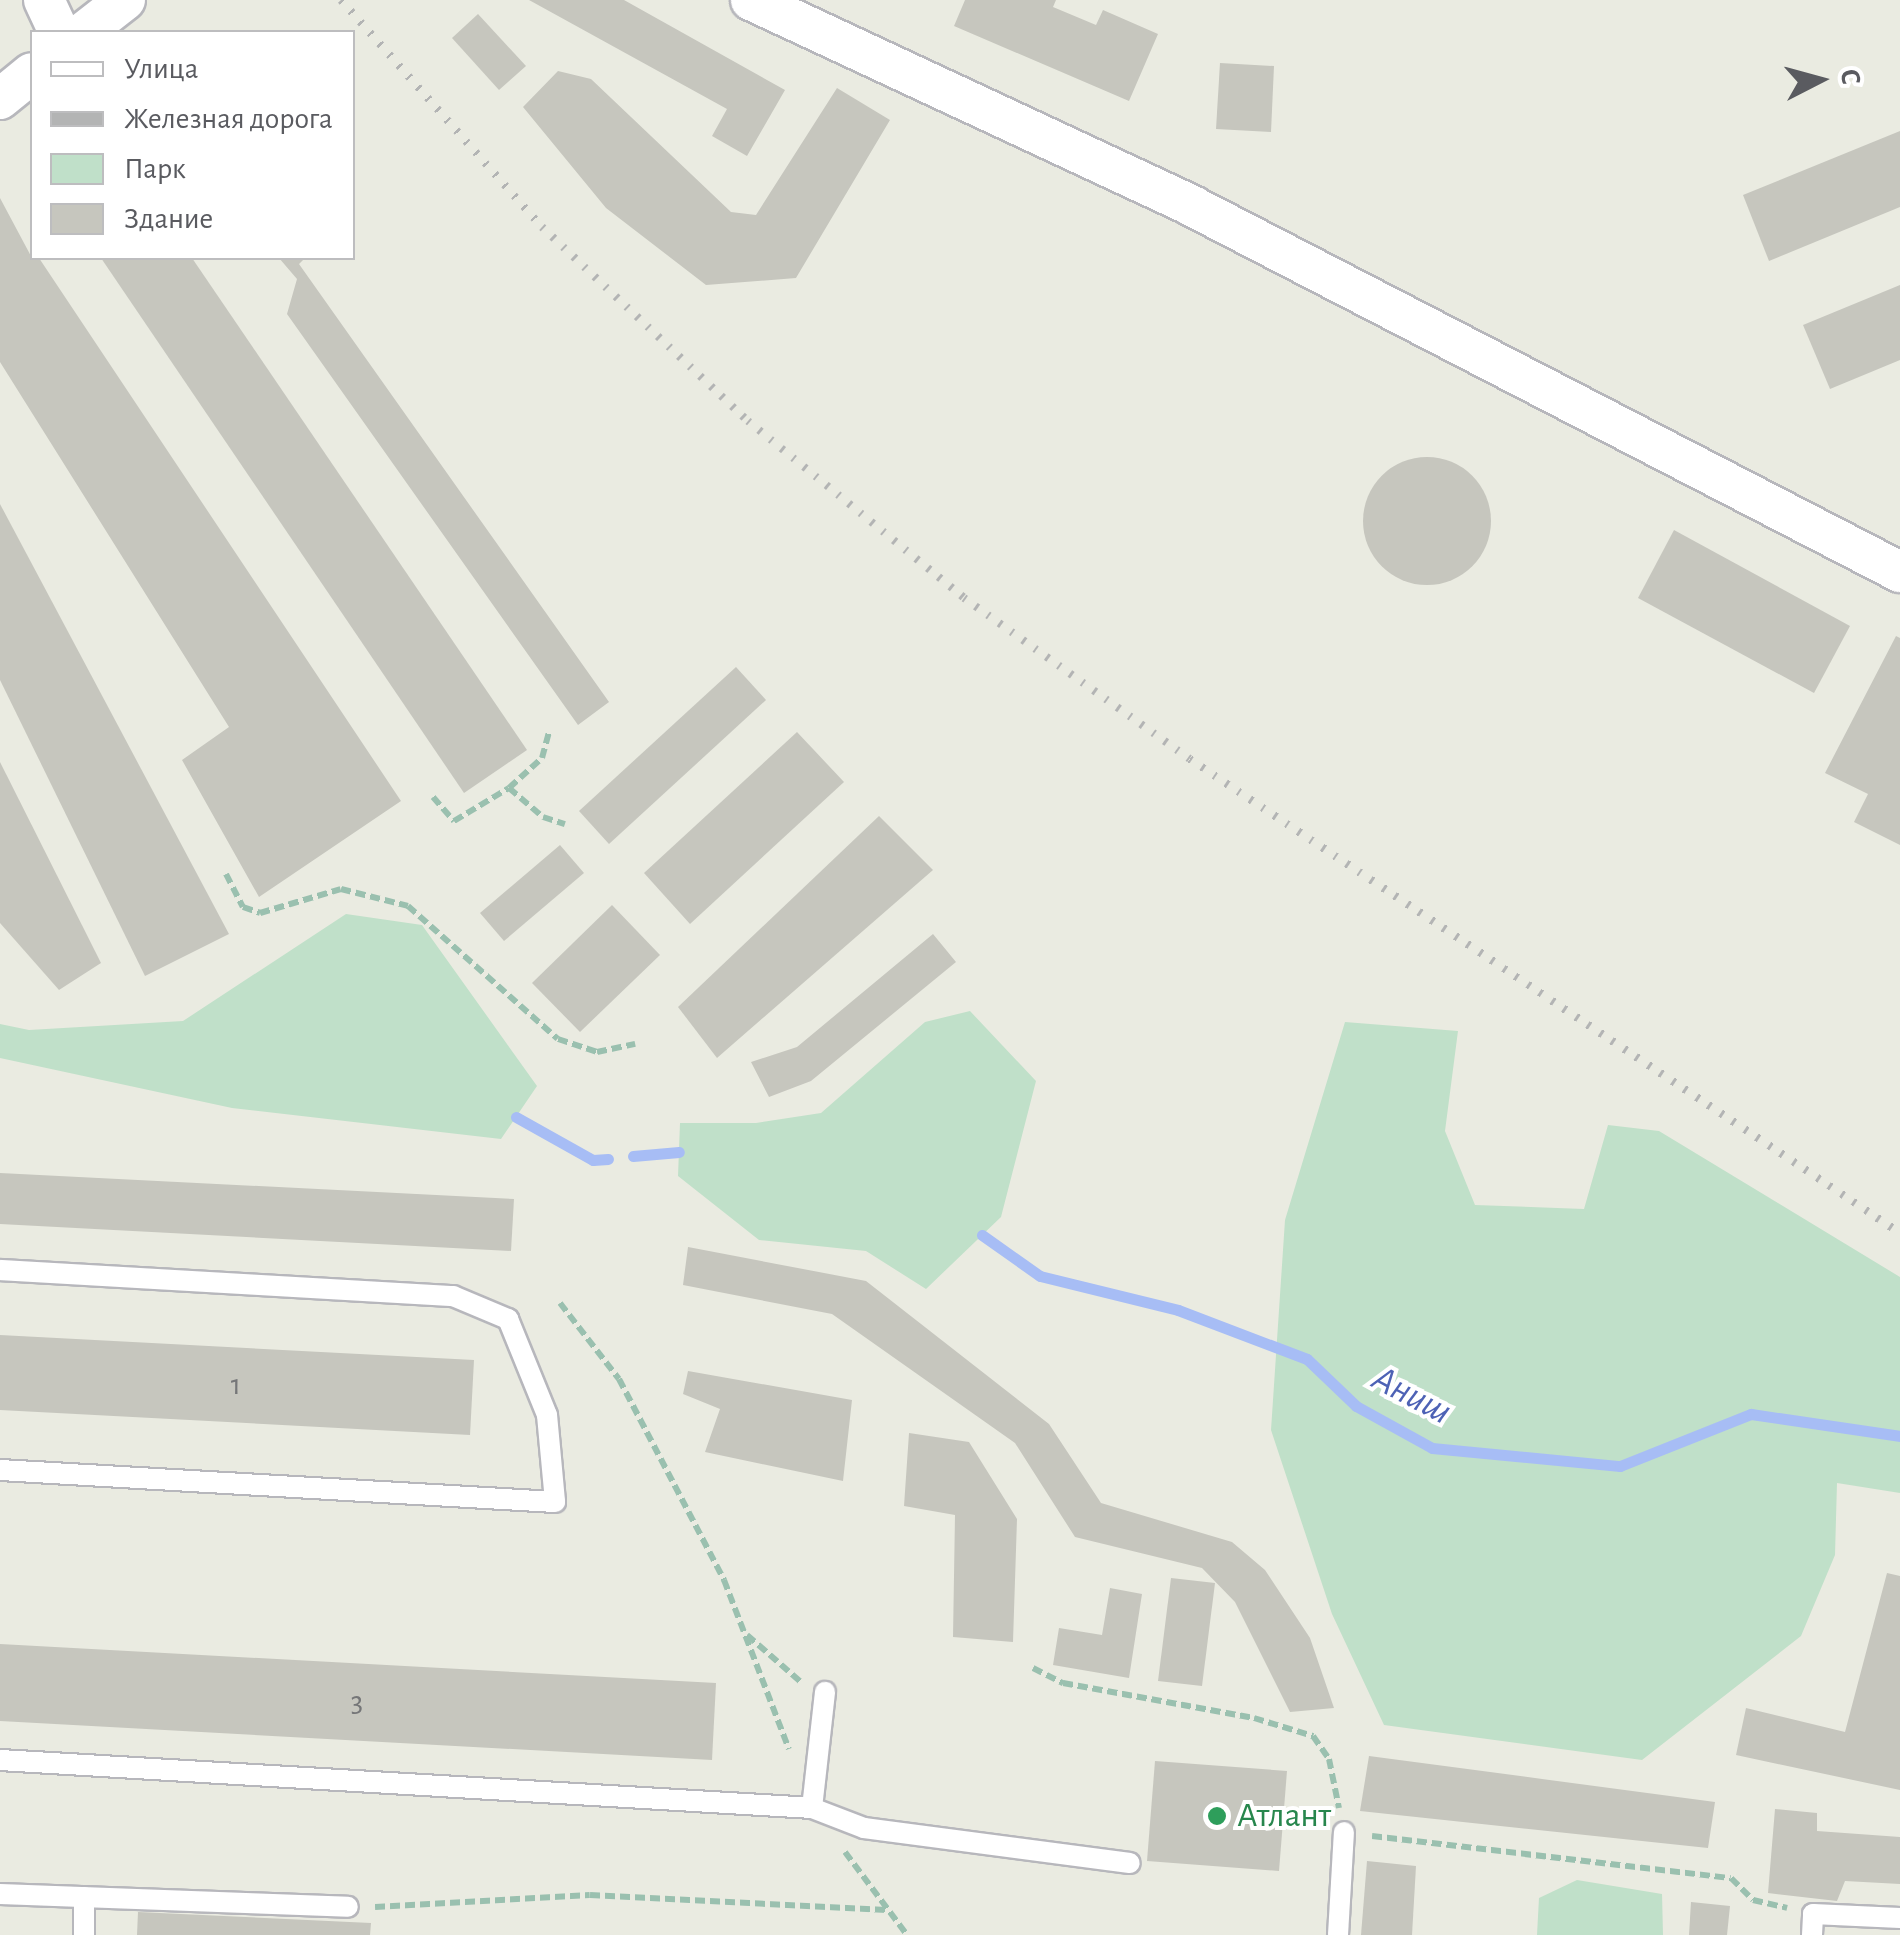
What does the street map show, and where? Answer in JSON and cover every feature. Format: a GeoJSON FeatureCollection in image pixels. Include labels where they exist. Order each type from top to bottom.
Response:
{"type":"FeatureCollection","features":[{"type":"Feature","properties":{"kind":"street"},"geometry":{"type":"LineString","coordinates":[[44,0],[58,30]]}},
{"type":"Feature","properties":{"kind":"street"},"geometry":{"type":"LineString","coordinates":[[86,30],[124,0]]}},
{"type":"Feature","properties":{"kind":"street"},"geometry":{"type":"LineString","coordinates":[[751,0],[1192,206],[1900,572]]}},
{"type":"Feature","properties":{"kind":"street"},"geometry":{"type":"LineString","coordinates":[[0,100],[30,76]]}},
{"type":"Feature","properties":{"kind":"lane"},"geometry":{"type":"LineString","coordinates":[[0,1270],[453,1296],[508,1318],[547,1416],[556,1502],[0,1470]]}},
{"type":"Feature","properties":{"kind":"lane"},"geometry":{"type":"LineString","coordinates":[[812,1808],[825,1692]]}},
{"type":"Feature","properties":{"kind":"lane"},"geometry":{"type":"LineString","coordinates":[[0,1760],[812,1808],[864,1828],[1130,1863]]}},
{"type":"Feature","properties":{"kind":"lane"},"geometry":{"type":"LineString","coordinates":[[1338,1935],[1344,1832]]}},
{"type":"Feature","properties":{"kind":"lane"},"geometry":{"type":"LineString","coordinates":[[0,1894],[348,1907]]}},
{"type":"Feature","properties":{"kind":"lane"},"geometry":{"type":"LineString","coordinates":[[84,1897],[84,1935]]}},
{"type":"Feature","properties":{"kind":"lane"},"geometry":{"type":"LineString","coordinates":[[1812,1924],[1900,1918]]}},
{"type":"Feature","properties":{"kind":"path"},"geometry":{"type":"LineString","coordinates":[[433,797],[454,821],[509,788],[542,758],[550,731]]}},
{"type":"Feature","properties":{"kind":"path"},"geometry":{"type":"LineString","coordinates":[[509,788],[543,818],[565,824]]}},
{"type":"Feature","properties":{"kind":"path"},"geometry":{"type":"LineString","coordinates":[[226,874],[243,907],[260,913],[341,890],[408,906],[558,1039],[597,1052],[635,1044]]}},
{"type":"Feature","properties":{"kind":"path"},"geometry":{"type":"LineString","coordinates":[[560,1303],[619,1379],[743,1631],[812,1808],[907,1935]]}},
{"type":"Feature","properties":{"kind":"path"},"geometry":{"type":"LineString","coordinates":[[743,1631],[792,1678],[825,1692]]}},
{"type":"Feature","properties":{"kind":"path"},"geometry":{"type":"LineString","coordinates":[[1033,1668],[1063,1683],[1254,1718],[1312,1736],[1330,1759],[1344,1832],[1731,1878],[1753,1900],[1812,1924]]}},
{"type":"Feature","properties":{"kind":"path"},"geometry":{"type":"LineString","coordinates":[[348,1907],[590,1896],[888,1910]]}},
{"type":"Feature","properties":{"kind":"green space"},"geometry":{"type":"Polygon","coordinates":[[[346,914],[422,925],[537,1086],[501,1139],[232,1108],[0,1058],[0,1024],[29,1030],[183,1021],[346,914]]]}},
{"type":"Feature","properties":{"kind":"green space"},"geometry":{"type":"Polygon","coordinates":[[[970,1011],[1036,1081],[1001,1217],[926,1289],[866,1251],[759,1240],[678,1176],[680,1123],[756,1123],[821,1113],[925,1022],[970,1011]]]}},
{"type":"Feature","properties":{"kind":"green space"},"geometry":{"type":"Polygon","coordinates":[[[1345,1022],[1458,1031],[1445,1131],[1475,1205],[1584,1209],[1608,1125],[1659,1131],[1900,1277],[1900,1493],[1837,1483],[1835,1555],[1801,1636],[1642,1760],[1384,1725],[1332,1614],[1271,1430],[1285,1220],[1345,1022]]]}},
{"type":"Feature","properties":{"kind":"green space"},"geometry":{"type":"Polygon","coordinates":[[[1577,1880],[1662,1894],[1663,1935],[1537,1935],[1539,1898],[1577,1880]]]}},
{"type":"Feature","properties":{"kind":"building"},"geometry":{"type":"Polygon","coordinates":[[[529,0],[624,0],[785,90],[747,156],[712,136],[727,109],[529,0]]]}},
{"type":"Feature","properties":{"kind":"building"},"geometry":{"type":"Polygon","coordinates":[[[965,0],[1056,0],[1053,7],[1096,25],[1103,10],[1158,34],[1129,101],[954,26],[965,0]]]}},
{"type":"Feature","properties":{"kind":"building"},"geometry":{"type":"Polygon","coordinates":[[[478,14],[526,66],[499,90],[452,38],[478,14]]]}},
{"type":"Feature","properties":{"kind":"building"},"geometry":{"type":"Polygon","coordinates":[[[1220,63],[1274,66],[1271,132],[1216,129],[1220,63]]]}},
{"type":"Feature","properties":{"kind":"building"},"geometry":{"type":"Polygon","coordinates":[[[558,71],[591,79],[731,212],[756,215],[837,88],[890,120],[796,278],[706,285],[606,208],[523,107],[558,71]]]}},
{"type":"Feature","properties":{"kind":"building"},"geometry":{"type":"Polygon","coordinates":[[[1900,131],[1900,207],[1769,261],[1743,195],[1900,131]]]}},
{"type":"Feature","properties":{"kind":"building"},"geometry":{"type":"Polygon","coordinates":[[[0,198],[30,260],[40,260],[401,801],[259,897],[182,760],[229,727],[0,362],[0,198]]]}},
{"type":"Feature","properties":{"kind":"building"},"geometry":{"type":"Polygon","coordinates":[[[102,260],[193,260],[527,750],[464,793],[102,260]]]}},
{"type":"Feature","properties":{"kind":"building"},"geometry":{"type":"Polygon","coordinates":[[[281,260],[303,260],[299,264],[609,702],[578,725],[287,314],[297,279],[281,260]]]}},
{"type":"Feature","properties":{"kind":"building"},"geometry":{"type":"Polygon","coordinates":[[[1900,285],[1900,360],[1830,389],[1803,325],[1900,285]]]}},
{"type":"Feature","properties":{"kind":"building"},"geometry":{"type":"Polygon","coordinates":[[[1427,457],[1452,462],[1472,476],[1486,496],[1491,521],[1486,546],[1472,566],[1452,580],[1427,585],[1402,580],[1382,566],[1368,546],[1363,521],[1368,496],[1382,476],[1402,462],[1427,457]]]}},
{"type":"Feature","properties":{"kind":"building"},"geometry":{"type":"Polygon","coordinates":[[[0,504],[229,934],[145,976],[0,680],[0,504]]]}},
{"type":"Feature","properties":{"kind":"building"},"geometry":{"type":"Polygon","coordinates":[[[1674,530],[1850,626],[1814,693],[1638,598],[1674,530]]]}},
{"type":"Feature","properties":{"kind":"building"},"geometry":{"type":"Polygon","coordinates":[[[1896,636],[1900,638],[1900,845],[1854,822],[1868,794],[1825,773],[1896,636]]]}},
{"type":"Feature","properties":{"kind":"building"},"geometry":{"type":"Polygon","coordinates":[[[736,667],[766,700],[609,844],[579,811],[736,667]]]}},
{"type":"Feature","properties":{"kind":"building"},"geometry":{"type":"Polygon","coordinates":[[[797,732],[844,782],[690,924],[644,873],[797,732]]]}},
{"type":"Feature","properties":{"kind":"building"},"geometry":{"type":"Polygon","coordinates":[[[0,762],[101,963],[59,990],[0,923],[0,762]]]}},
{"type":"Feature","properties":{"kind":"building"},"geometry":{"type":"Polygon","coordinates":[[[879,816],[933,870],[717,1058],[678,1007],[879,816]]]}},
{"type":"Feature","properties":{"kind":"building"},"geometry":{"type":"Polygon","coordinates":[[[560,845],[584,873],[504,941],[480,913],[560,845]]]}},
{"type":"Feature","properties":{"kind":"building"},"geometry":{"type":"Polygon","coordinates":[[[612,905],[660,955],[580,1032],[532,983],[612,905]]]}},
{"type":"Feature","properties":{"kind":"building"},"geometry":{"type":"Polygon","coordinates":[[[933,934],[956,962],[811,1081],[769,1097],[751,1062],[797,1047],[933,934]]]}},
{"type":"Feature","properties":{"kind":"building"},"geometry":{"type":"Polygon","coordinates":[[[0,1173],[514,1199],[511,1251],[0,1224],[0,1173]]]}},
{"type":"Feature","properties":{"kind":"building"},"geometry":{"type":"Polygon","coordinates":[[[688,1247],[866,1281],[1049,1424],[1101,1503],[1232,1542],[1265,1570],[1310,1638],[1334,1708],[1290,1712],[1235,1602],[1202,1568],[1075,1537],[1015,1443],[832,1314],[683,1285],[688,1247]]]}},
{"type":"Feature","properties":{"kind":"building"},"geometry":{"type":"Polygon","coordinates":[[[0,1335],[474,1360],[470,1435],[0,1410],[0,1335]]]}},
{"type":"Feature","properties":{"kind":"building"},"geometry":{"type":"Polygon","coordinates":[[[688,1371],[852,1400],[843,1481],[705,1452],[720,1409],[683,1394],[688,1371]]]}},
{"type":"Feature","properties":{"kind":"building"},"geometry":{"type":"Polygon","coordinates":[[[909,1433],[969,1442],[1017,1519],[1013,1642],[953,1637],[955,1515],[904,1506],[909,1433]]]}},
{"type":"Feature","properties":{"kind":"building"},"geometry":{"type":"Polygon","coordinates":[[[1887,1573],[1900,1576],[1900,1790],[1736,1755],[1746,1708],[1845,1732],[1887,1573]]]}},
{"type":"Feature","properties":{"kind":"building"},"geometry":{"type":"Polygon","coordinates":[[[1171,1578],[1215,1583],[1202,1686],[1158,1681],[1171,1578]]]}},
{"type":"Feature","properties":{"kind":"building"},"geometry":{"type":"Polygon","coordinates":[[[1110,1588],[1142,1594],[1129,1678],[1053,1665],[1059,1628],[1102,1635],[1110,1588]]]}},
{"type":"Feature","properties":{"kind":"building"},"geometry":{"type":"Polygon","coordinates":[[[0,1644],[716,1683],[712,1760],[0,1721],[0,1644]]]}},
{"type":"Feature","properties":{"kind":"building"},"geometry":{"type":"Polygon","coordinates":[[[1369,1756],[1715,1802],[1708,1848],[1360,1811],[1369,1756]]]}},
{"type":"Feature","properties":{"kind":"building","name":"Атлант"},"geometry":{"type":"Polygon","coordinates":[[[1155,1761],[1287,1771],[1279,1871],[1147,1861],[1155,1761]]]}},
{"type":"Feature","properties":{"kind":"building"},"geometry":{"type":"Polygon","coordinates":[[[1775,1809],[1817,1813],[1817,1831],[1900,1837],[1900,1884],[1845,1881],[1837,1901],[1768,1893],[1775,1809]]]}},
{"type":"Feature","properties":{"kind":"building"},"geometry":{"type":"Polygon","coordinates":[[[1367,1861],[1416,1866],[1412,1935],[1361,1935],[1367,1861]]]}},
{"type":"Feature","properties":{"kind":"building"},"geometry":{"type":"Polygon","coordinates":[[[1691,1902],[1730,1906],[1727,1935],[1689,1935],[1691,1902]]]}},
{"type":"Feature","properties":{"kind":"building"},"geometry":{"type":"Polygon","coordinates":[[[138,1912],[371,1923],[370,1935],[137,1935],[138,1912]]]}},
{"type":"Feature","properties":{"kind":"waterway","name":"Аниш"},"geometry":{"type":"LineString","coordinates":[[516,1117],[593,1160],[608,1159]]}},
{"type":"Feature","properties":{"kind":"waterway","name":"Аниш"},"geometry":{"type":"LineString","coordinates":[[633,1156],[679,1152]]}},
{"type":"Feature","properties":{"kind":"waterway","name":"Аниш"},"geometry":{"type":"LineString","coordinates":[[982,1235],[1040,1276],[1178,1310],[1307,1359],[1356,1406],[1432,1448],[1620,1466],[1751,1414],[1900,1436]]}},
{"type":"Feature","properties":{"kind":"railway"},"geometry":{"type":"LineString","coordinates":[[341,0],[542,227],[748,421],[964,598],[1190,759],[1900,1233]]}},
{"type":"Feature","properties":{"kind":"place","name":"Атлант"},"geometry":{"type":"Point","coordinates":[1217,1816]}}]}
